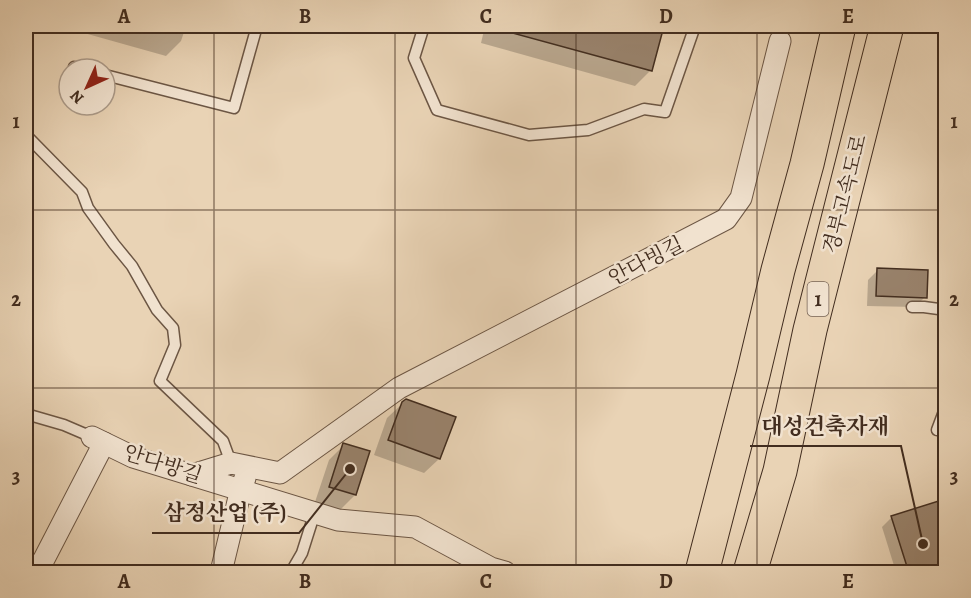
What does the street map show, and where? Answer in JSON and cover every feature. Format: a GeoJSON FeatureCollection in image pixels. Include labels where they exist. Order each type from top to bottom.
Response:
{"type":"FeatureCollection","features":[{"type":"Feature","properties":{"kind":"highway","name":"경부고속도로"},"geometry":{"type":"LineString","coordinates":[[702,573],[807,164],[839,26]]}},
{"type":"Feature","properties":{"kind":"highway","name":"경부고속도로"},"geometry":{"type":"LineString","coordinates":[[750,573],[780,471],[810,330],[887,26]]}},
{"type":"Feature","properties":{"kind":"street","name":"안다빙길"},"geometry":{"type":"LineString","coordinates":[[280,473],[399,388],[726,219],[741,198],[782,33]]}},
{"type":"Feature","properties":{"kind":"street"},"geometry":{"type":"LineString","coordinates":[[31,573],[43,561],[98,440]]}},
{"type":"Feature","properties":{"kind":"street","name":"안다방길"},"geometry":{"type":"LineString","coordinates":[[98,440],[133,458],[338,519],[415,527],[491,568],[505,573]]}},
{"type":"Feature","properties":{"kind":"street"},"geometry":{"type":"LineString","coordinates":[[221,573],[241,489],[241,465]]}},
{"type":"Feature","properties":{"kind":"street"},"geometry":{"type":"LineString","coordinates":[[192,475],[241,465],[280,473],[279,501]]}},
{"type":"Feature","properties":{"kind":"lane"},"geometry":{"type":"LineString","coordinates":[[117,78],[234,108],[257,26]]}},
{"type":"Feature","properties":{"kind":"lane"},"geometry":{"type":"LineString","coordinates":[[424,26],[414,58],[437,110],[529,135],[588,130],[645,109],[665,112],[695,26]]}},
{"type":"Feature","properties":{"kind":"lane","name":"안다방길"},"geometry":{"type":"LineString","coordinates":[[26,135],[82,192],[88,208],[132,266],[157,310],[173,328],[175,345],[160,381],[223,441],[241,465]]}},
{"type":"Feature","properties":{"kind":"lane"},"geometry":{"type":"LineString","coordinates":[[912,307],[945,310]]}},
{"type":"Feature","properties":{"kind":"lane"},"geometry":{"type":"LineString","coordinates":[[937,430],[945,406]]}},
{"type":"Feature","properties":{"kind":"lane","name":"안다방길"},"geometry":{"type":"LineString","coordinates":[[26,414],[64,425],[98,440]]}},
{"type":"Feature","properties":{"kind":"lane"},"geometry":{"type":"LineString","coordinates":[[291,573],[302,553],[315,512]]}},
{"type":"Feature","properties":{"kind":"building"},"geometry":{"type":"Polygon","coordinates":[[[506,26],[664,26],[652,71],[505,31],[506,26]]]}},
{"type":"Feature","properties":{"kind":"building"},"geometry":{"type":"Polygon","coordinates":[[[877,268],[928,270],[927,298],[876,296],[877,268]]]}},
{"type":"Feature","properties":{"kind":"building"},"geometry":{"type":"Polygon","coordinates":[[[406,399],[456,417],[440,459],[388,440],[402,402],[406,399]]]}},
{"type":"Feature","properties":{"kind":"building"},"geometry":{"type":"Polygon","coordinates":[[[343,443],[370,451],[356,495],[329,487],[343,443]]]}},
{"type":"Feature","properties":{"kind":"building"},"geometry":{"type":"Polygon","coordinates":[[[945,499],[945,573],[909,573],[891,516],[945,499]]]}},
{"type":"Feature","properties":{"kind":"place","name":"삼정산업 (주)"},"geometry":{"type":"Point","coordinates":[350,469]}},
{"type":"Feature","properties":{"kind":"place","name":"대성건축자재"},"geometry":{"type":"Point","coordinates":[923,544]}}]}
